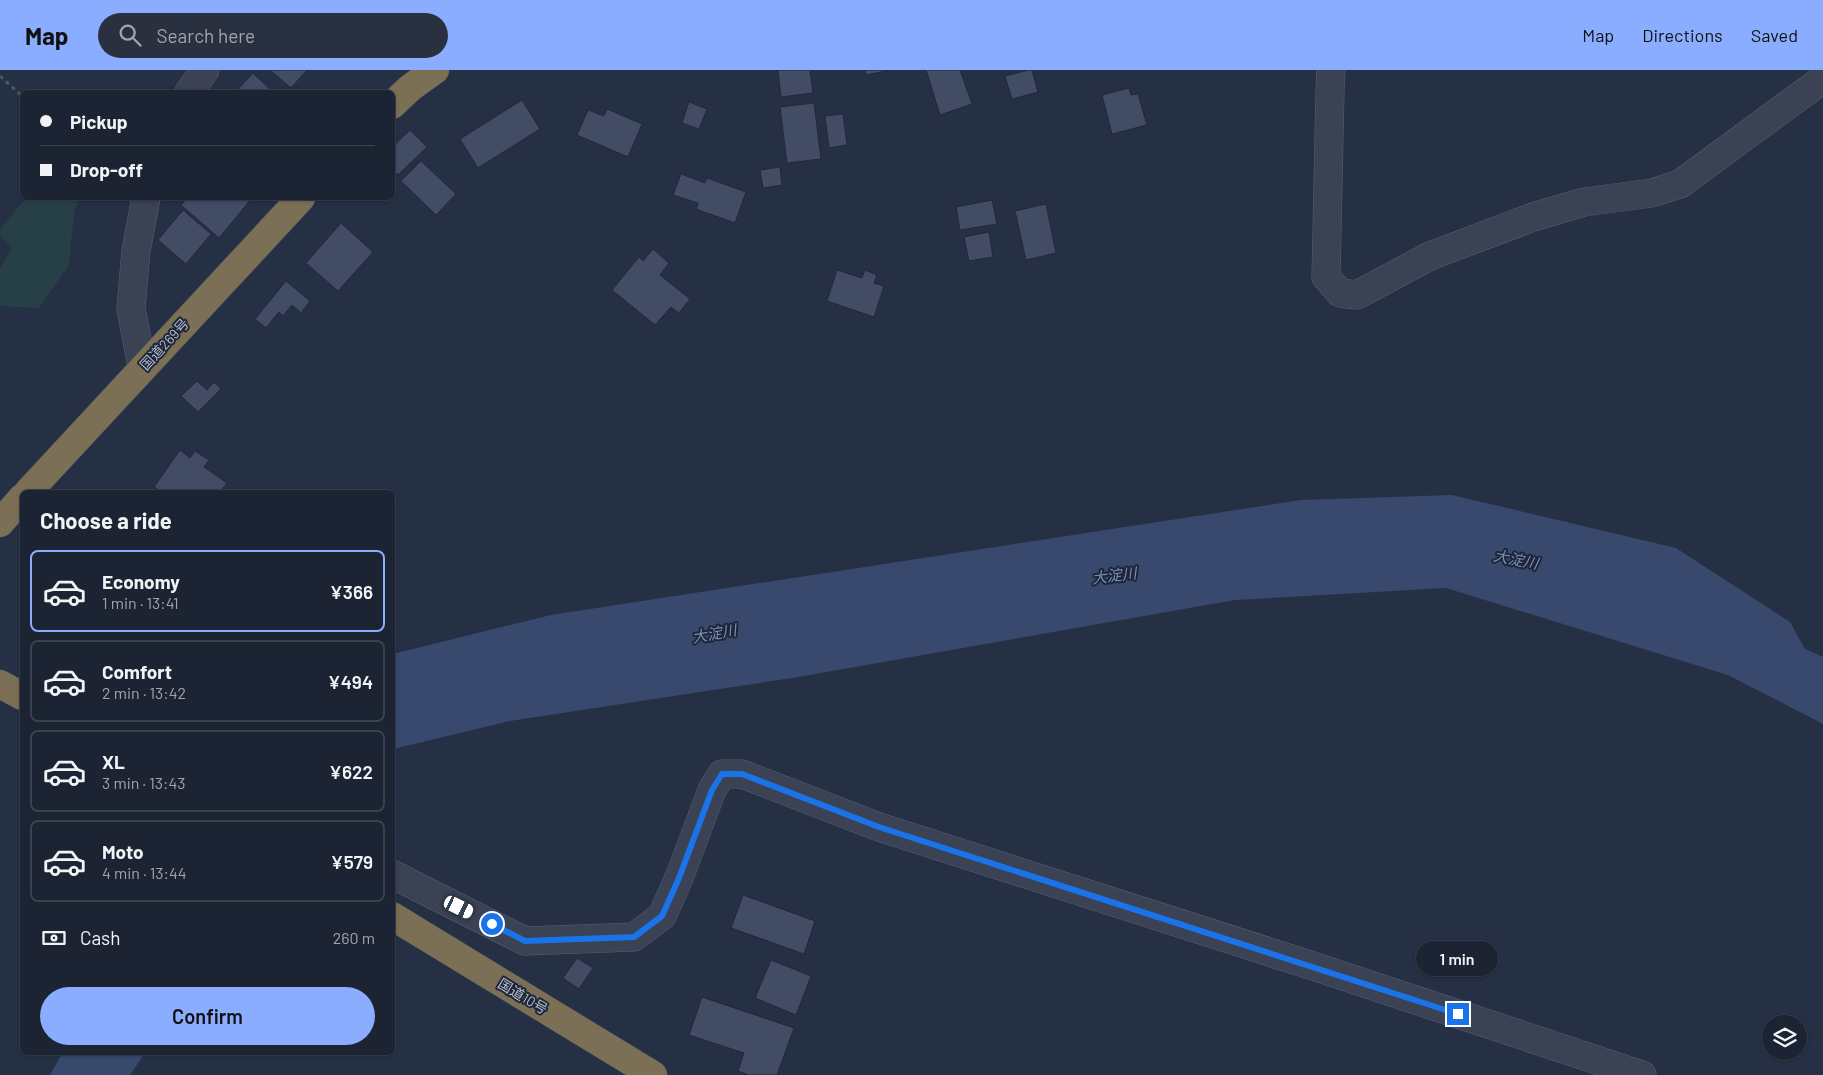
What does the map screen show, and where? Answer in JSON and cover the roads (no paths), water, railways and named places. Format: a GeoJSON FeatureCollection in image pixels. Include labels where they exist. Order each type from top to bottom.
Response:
{"type":"FeatureCollection","features":[{"type":"Feature","properties":{"kind":"highway"},"geometry":{"type":"LineString","coordinates":[[395,102],[410,88],[435,70]]}},
{"type":"Feature","properties":{"kind":"highway","name":"国道269号"},"geometry":{"type":"LineString","coordinates":[[30,490],[299,200]]}},
{"type":"Feature","properties":{"kind":"highway"},"geometry":{"type":"LineString","coordinates":[[0,523],[20,500]]}},
{"type":"Feature","properties":{"kind":"highway"},"geometry":{"type":"LineString","coordinates":[[0,684],[20,695]]}},
{"type":"Feature","properties":{"kind":"highway","name":"国道10号"},"geometry":{"type":"LineString","coordinates":[[395,918],[653,1075]]}},
{"type":"Feature","properties":{"kind":"street"},"geometry":{"type":"LineString","coordinates":[[190,90],[205,70]]}},
{"type":"Feature","properties":{"kind":"street"},"geometry":{"type":"LineString","coordinates":[[1331,70],[1326,277],[1340,293],[1357,295],[1430,256],[1532,217],[1584,202],[1652,193],[1680,184],[1823,79]]}},
{"type":"Feature","properties":{"kind":"street"},"geometry":{"type":"LineString","coordinates":[[142,367],[131,308],[136,251],[146,200]]}},
{"type":"Feature","properties":{"kind":"street"},"geometry":{"type":"LineString","coordinates":[[395,876],[525,941],[634,937],[662,916],[679,878],[712,790],[722,774],[742,774],[879,827],[1301,962],[1642,1075]]}},
{"type":"Feature","properties":{"kind":"water","name":"大淀川"},"geometry":{"type":"Polygon","coordinates":[[[1452,495],[1676,548],[1790,622],[1805,649],[1823,657],[1823,724],[1728,675],[1446,588],[1235,600],[798,677],[510,721],[395,749],[395,654],[551,615],[1301,500],[1452,495]]]}},
{"type":"Feature","properties":{"kind":"water"},"geometry":{"type":"Polygon","coordinates":[[[61,1055],[144,1055],[130,1075],[50,1075],[61,1055]]]}}]}
